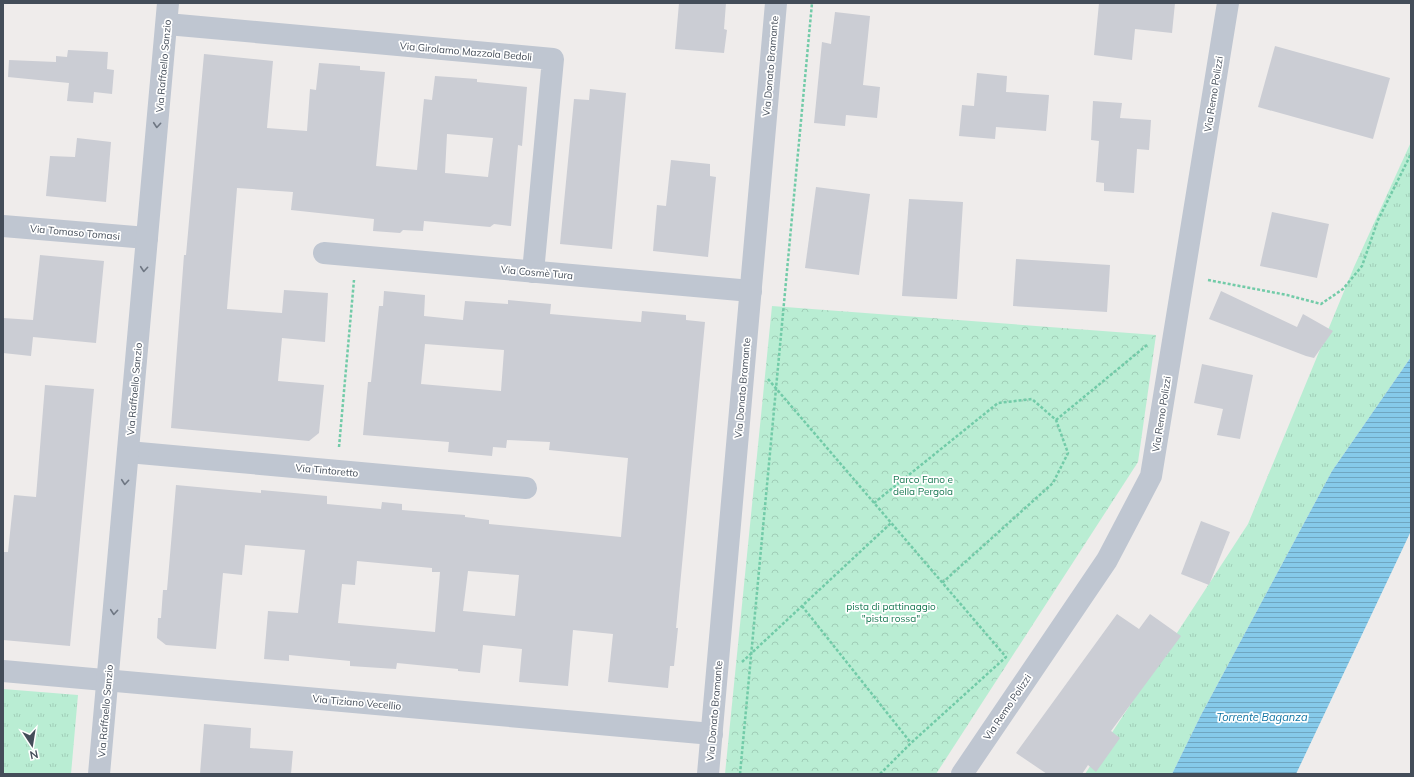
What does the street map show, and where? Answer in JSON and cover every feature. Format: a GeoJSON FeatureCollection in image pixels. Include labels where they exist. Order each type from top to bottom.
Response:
{"type":"FeatureCollection","features":[{"type":"Feature","properties":{"kind":"street","name":"Via Raffaello Sanzio"},"geometry":{"type":"LineString","coordinates":[[99,774],[168,3]]}},
{"type":"Feature","properties":{"kind":"street","name":"Via Donato Bramante"},"geometry":{"type":"LineString","coordinates":[[708,774],[776,3]]}},
{"type":"Feature","properties":{"kind":"street","name":"Via Remo Polizzi"},"geometry":{"type":"LineString","coordinates":[[962,774],[1107,560],[1151,476],[1228,3]]}},
{"type":"Feature","properties":{"kind":"street","name":"Via Girolamo Mazzola Bedoli"},"geometry":{"type":"LineString","coordinates":[[166,24],[553,59],[533,272]]}},
{"type":"Feature","properties":{"kind":"street","name":"Via Tomaso Tomasi"},"geometry":{"type":"LineString","coordinates":[[3,226],[147,238]]}},
{"type":"Feature","properties":{"kind":"street","name":"Via Cosmè Tura"},"geometry":{"type":"LineString","coordinates":[[324,253],[751,291]]}},
{"type":"Feature","properties":{"kind":"street","name":"Via Tintoretto"},"geometry":{"type":"LineString","coordinates":[[128,452],[526,488]]}},
{"type":"Feature","properties":{"kind":"street","name":"Via Tiziano Vecellio"},"geometry":{"type":"LineString","coordinates":[[3,671],[712,734]]}},
{"type":"Feature","properties":{"kind":"path"},"geometry":{"type":"LineString","coordinates":[[740,774],[812,3]]}},
{"type":"Feature","properties":{"kind":"path"},"geometry":{"type":"LineString","coordinates":[[1184,275],[1287,295],[1321,304],[1343,289],[1362,266],[1378,220],[1411,154]]}},
{"type":"Feature","properties":{"kind":"path"},"geometry":{"type":"LineString","coordinates":[[337,471],[356,256]]}},
{"type":"Feature","properties":{"kind":"path"},"geometry":{"type":"LineString","coordinates":[[1056,420],[1176,321]]}},
{"type":"Feature","properties":{"kind":"path"},"geometry":{"type":"LineString","coordinates":[[745,353],[1006,657],[880,774]]}},
{"type":"Feature","properties":{"kind":"path"},"geometry":{"type":"LineString","coordinates":[[874,503],[998,403],[1032,398],[1056,420],[1068,453],[1053,483],[942,583]]}},
{"type":"Feature","properties":{"kind":"path"},"geometry":{"type":"LineString","coordinates":[[716,687],[891,523]]}},
{"type":"Feature","properties":{"kind":"path"},"geometry":{"type":"LineString","coordinates":[[802,606],[912,743]]}},
{"type":"Feature","properties":{"kind":"green space"},"geometry":{"type":"Polygon","coordinates":[[[1411,142],[1411,357],[1332,471],[1201,715],[1172,774],[1085,774],[1248,524],[1354,267],[1411,142]]]}},
{"type":"Feature","properties":{"kind":"green space","name":"Parco Fano e della Pergola"},"geometry":{"type":"Polygon","coordinates":[[[772,306],[1156,335],[1138,462],[936,774],[725,774],[772,306]]]}},
{"type":"Feature","properties":{"kind":"green space"},"geometry":{"type":"Polygon","coordinates":[[[3,689],[78,695],[71,774],[3,774],[3,689]]]}},
{"type":"Feature","properties":{"kind":"water","name":"Torrente Baganza"},"geometry":{"type":"Polygon","coordinates":[[[1411,357],[1411,531],[1296,774],[1172,774],[1201,715],[1332,471],[1411,357]]]}},
{"type":"Feature","properties":{"kind":"building"},"geometry":{"type":"Polygon","coordinates":[[[679,3],[726,3],[724,29],[727,30],[724,53],[675,49],[679,3]]]}},
{"type":"Feature","properties":{"kind":"building"},"geometry":{"type":"Polygon","coordinates":[[[1099,3],[1175,3],[1172,33],[1135,29],[1132,60],[1094,55],[1099,3]]]}},
{"type":"Feature","properties":{"kind":"building"},"geometry":{"type":"Polygon","coordinates":[[[835,12],[870,16],[863,85],[880,87],[877,118],[846,115],[845,126],[814,123],[822,42],[831,44],[835,12]]]}},
{"type":"Feature","properties":{"kind":"building"},"geometry":{"type":"Polygon","coordinates":[[[1275,46],[1390,78],[1373,139],[1258,107],[1275,46]]]}},
{"type":"Feature","properties":{"kind":"building"},"geometry":{"type":"Polygon","coordinates":[[[68,50],[108,52],[107,69],[114,70],[112,94],[94,92],[93,103],[67,101],[69,83],[8,77],[9,60],[56,62],[56,56],[67,57],[68,50]]]}},
{"type":"Feature","properties":{"kind":"building"},"geometry":{"type":"Polygon","coordinates":[[[204,54],[273,61],[267,128],[307,131],[310,89],[316,90],[319,63],[360,66],[360,70],[385,72],[376,166],[417,170],[424,99],[432,100],[435,76],[477,79],[477,82],[527,87],[522,146],[518,145],[511,226],[494,224],[490,227],[424,221],[423,231],[403,230],[400,233],[373,231],[374,219],[291,210],[293,192],[237,188],[227,309],[282,313],[284,290],[328,293],[325,342],[282,338],[278,381],[324,385],[319,433],[309,441],[171,428],[184,255],[186,255],[204,54]],[[447,134],[445,173],[488,177],[493,138],[447,134]]]}},
{"type":"Feature","properties":{"kind":"building"},"geometry":{"type":"Polygon","coordinates":[[[977,73],[1007,76],[1006,92],[1049,95],[1046,131],[996,127],[995,139],[959,136],[962,105],[974,106],[977,73]]]}},
{"type":"Feature","properties":{"kind":"building"},"geometry":{"type":"Polygon","coordinates":[[[590,89],[626,93],[612,249],[560,244],[574,99],[589,100],[590,89]]]}},
{"type":"Feature","properties":{"kind":"building"},"geometry":{"type":"Polygon","coordinates":[[[1093,101],[1122,103],[1120,118],[1151,120],[1149,150],[1137,149],[1134,193],[1104,191],[1104,183],[1096,182],[1099,141],[1091,140],[1093,101]]]}},
{"type":"Feature","properties":{"kind":"building"},"geometry":{"type":"Polygon","coordinates":[[[77,138],[111,142],[106,202],[46,196],[50,156],[75,157],[77,138]]]}},
{"type":"Feature","properties":{"kind":"building"},"geometry":{"type":"Polygon","coordinates":[[[671,160],[710,164],[710,176],[716,177],[708,257],[653,251],[657,205],[666,206],[671,160]]]}},
{"type":"Feature","properties":{"kind":"building"},"geometry":{"type":"Polygon","coordinates":[[[816,187],[870,194],[859,275],[805,268],[816,187]]]}},
{"type":"Feature","properties":{"kind":"building"},"geometry":{"type":"Polygon","coordinates":[[[909,199],[963,202],[957,299],[902,296],[909,199]]]}},
{"type":"Feature","properties":{"kind":"building"},"geometry":{"type":"Polygon","coordinates":[[[1272,212],[1329,224],[1317,278],[1260,266],[1272,212]]]}},
{"type":"Feature","properties":{"kind":"building"},"geometry":{"type":"Polygon","coordinates":[[[40,255],[104,261],[96,343],[33,337],[31,356],[3,353],[3,318],[33,320],[40,255]]]}},
{"type":"Feature","properties":{"kind":"building"},"geometry":{"type":"Polygon","coordinates":[[[1016,259],[1110,265],[1107,312],[1013,306],[1016,259]]]}},
{"type":"Feature","properties":{"kind":"building"},"geometry":{"type":"Polygon","coordinates":[[[384,291],[425,295],[424,316],[463,320],[465,301],[508,304],[508,300],[551,304],[550,314],[641,322],[642,311],[686,315],[686,320],[705,322],[676,628],[678,628],[674,666],[670,666],[668,688],[608,682],[613,634],[573,630],[568,686],[519,682],[522,649],[483,645],[480,673],[458,671],[458,669],[397,663],[396,669],[350,666],[350,661],[289,655],[289,661],[264,659],[268,611],[298,613],[305,550],[245,545],[242,575],[223,573],[216,649],[166,645],[157,638],[158,618],[161,618],[163,590],[167,590],[176,485],[261,493],[261,490],[327,496],[327,504],[381,509],[382,502],[402,504],[402,510],[465,515],[465,517],[489,520],[489,524],[621,537],[628,458],[549,450],[550,442],[507,440],[506,448],[493,447],[492,456],[448,452],[449,442],[363,435],[368,382],[371,382],[379,306],[383,306],[384,291]],[[425,344],[421,384],[501,391],[504,350],[425,344]],[[357,561],[355,585],[342,584],[338,623],[435,632],[440,572],[432,572],[432,568],[357,561]],[[468,571],[463,611],[515,616],[519,575],[468,571]]]}},
{"type":"Feature","properties":{"kind":"building"},"geometry":{"type":"Polygon","coordinates":[[[1221,291],[1297,327],[1303,314],[1333,331],[1314,358],[1306,356],[1209,319],[1221,291]]]}},
{"type":"Feature","properties":{"kind":"building"},"geometry":{"type":"Polygon","coordinates":[[[1202,364],[1253,375],[1240,439],[1217,435],[1223,409],[1194,403],[1202,364]]]}},
{"type":"Feature","properties":{"kind":"building"},"geometry":{"type":"Polygon","coordinates":[[[45,385],[94,389],[70,646],[3,640],[3,552],[8,552],[14,495],[36,497],[45,385]]]}},
{"type":"Feature","properties":{"kind":"building"},"geometry":{"type":"Polygon","coordinates":[[[1201,521],[1230,532],[1209,585],[1181,574],[1201,521]]]}},
{"type":"Feature","properties":{"kind":"building"},"geometry":{"type":"Polygon","coordinates":[[[1117,614],[1139,629],[1150,614],[1181,636],[1111,731],[1120,738],[1096,772],[1088,765],[1082,774],[1047,774],[1016,753],[1117,614]]]}},
{"type":"Feature","properties":{"kind":"building"},"geometry":{"type":"Polygon","coordinates":[[[204,724],[251,728],[250,748],[293,751],[291,774],[200,774],[204,724]]]}},
{"type":"Feature","properties":{"kind":"park label","name":"pista di pattinaggio \"pista rossa\""},"geometry":{"type":"Point","coordinates":[891,612]}}]}
